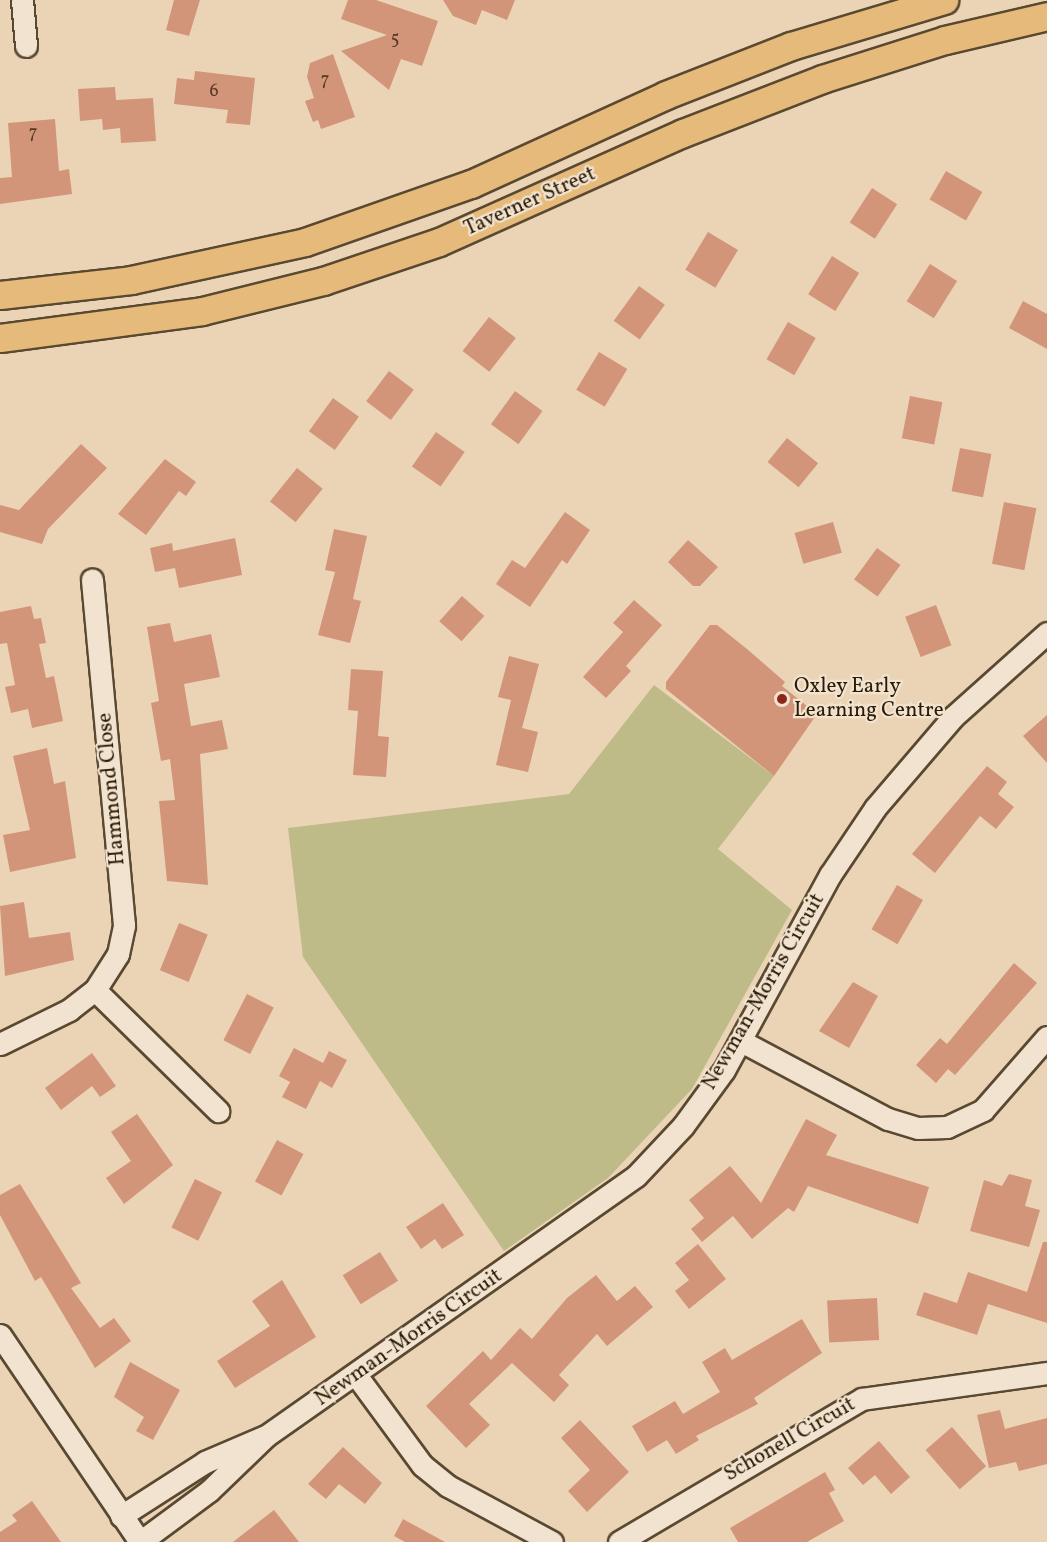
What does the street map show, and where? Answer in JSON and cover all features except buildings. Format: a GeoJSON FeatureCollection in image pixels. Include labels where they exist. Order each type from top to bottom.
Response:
{"type":"FeatureCollection","features":[{"type":"Feature","properties":{"kind":"main road","name":"Taverner Street"},"geometry":{"type":"LineString","coordinates":[[0,295],[131,280],[305,242],[460,189],[666,95],[791,46],[944,0]]}},
{"type":"Feature","properties":{"kind":"main road","name":"Taverner Street"},"geometry":{"type":"LineString","coordinates":[[0,338],[78,332],[202,311],[323,281],[439,242],[683,133],[822,79],[945,40],[1047,16]]}},
{"type":"Feature","properties":{"kind":"street"},"geometry":{"type":"LineString","coordinates":[[22,0],[26,46]]}},
{"type":"Feature","properties":{"kind":"street","name":"Hammond Close"},"geometry":{"type":"LineString","coordinates":[[0,1044],[69,1010],[95,990],[118,954],[124,925],[92,579]]}},
{"type":"Feature","properties":{"kind":"street","name":"Newman-Morris Circuit"},"geometry":{"type":"LineString","coordinates":[[0,1335],[140,1542],[209,1491],[266,1436],[356,1375],[636,1176],[683,1126],[741,1041],[830,875],[875,808],[953,717],[1047,633]]}},
{"type":"Feature","properties":{"kind":"street"},"geometry":{"type":"LineString","coordinates":[[95,990],[218,1111]]}},
{"type":"Feature","properties":{"kind":"street"},"geometry":{"type":"LineString","coordinates":[[741,1041],[888,1119],[918,1128],[947,1127],[983,1110],[1047,1037]]}},
{"type":"Feature","properties":{"kind":"street","name":"Schonell Circuit"},"geometry":{"type":"LineString","coordinates":[[619,1542],[862,1399],[1047,1373]]}},
{"type":"Feature","properties":{"kind":"street"},"geometry":{"type":"LineString","coordinates":[[356,1375],[422,1465],[448,1486],[552,1542]]}},
{"type":"Feature","properties":{"kind":"street","name":"Newman-Morris Circuit"},"geometry":{"type":"LineString","coordinates":[[122,1515],[205,1462],[266,1436]]}},
{"type":"Feature","properties":{"kind":"shaded area"},"geometry":{"type":"Polygon","coordinates":[[[654,685],[774,776],[718,849],[792,910],[692,1089],[608,1178],[504,1251],[303,957],[288,828],[569,794],[654,685]]]}},
{"type":"Feature","properties":{"kind":"place","name":"Oxley Early Learning Centre"},"geometry":{"type":"Point","coordinates":[782,699]}}]}
